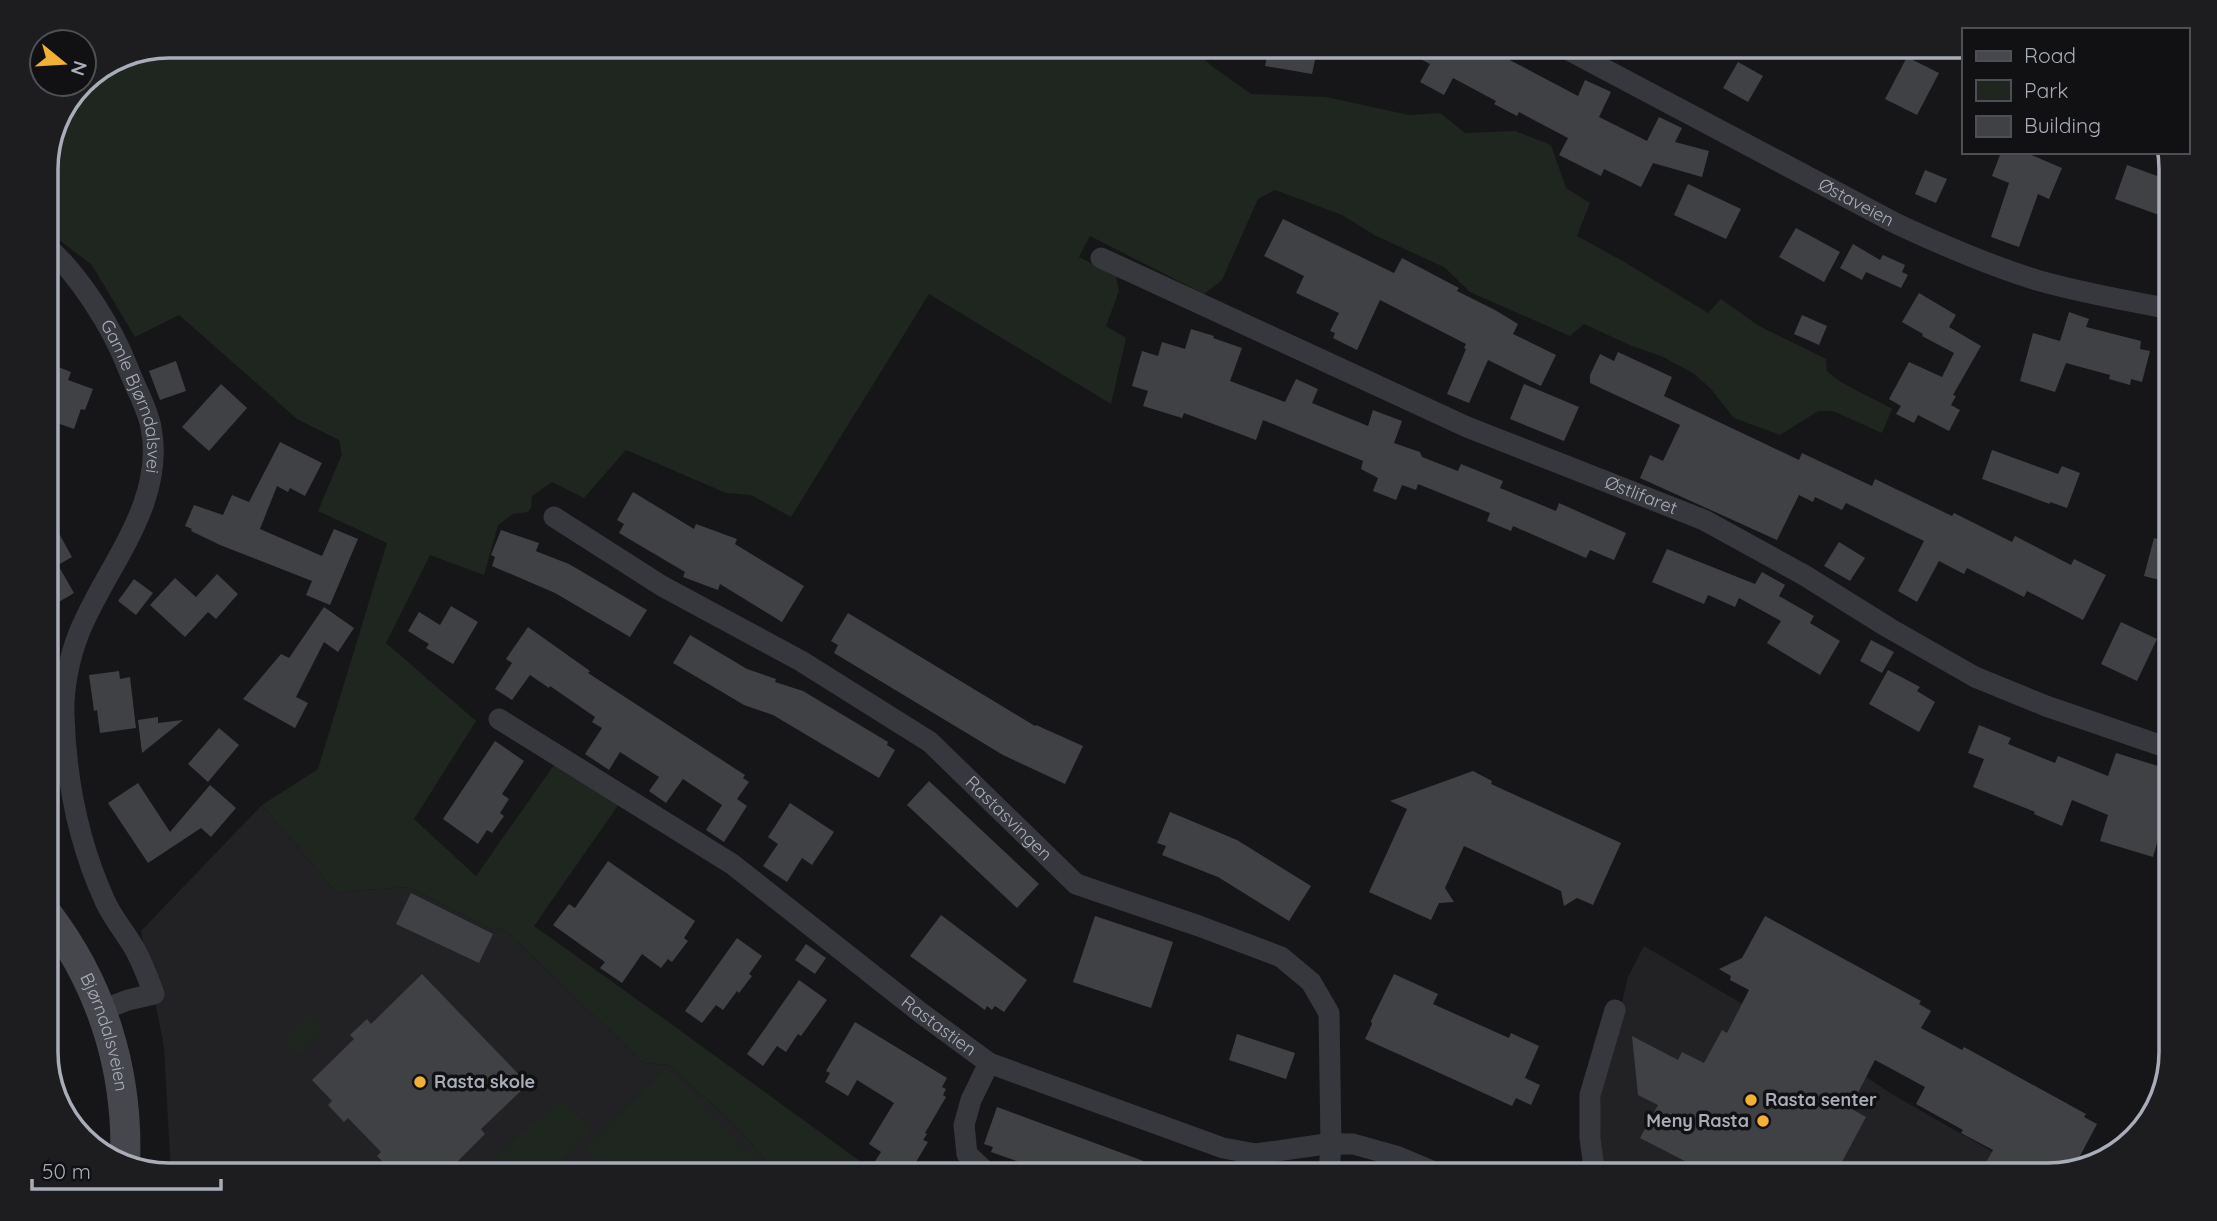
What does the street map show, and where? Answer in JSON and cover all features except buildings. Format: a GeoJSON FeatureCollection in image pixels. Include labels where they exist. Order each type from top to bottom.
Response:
{"type":"FeatureCollection","features":[{"type":"Feature","properties":{"kind":"street","name":"Østaveien"},"geometry":{"type":"LineString","coordinates":[[1584,58],[1895,223],[1936,242],[2041,281],[2159,307]]}},
{"type":"Feature","properties":{"kind":"street","name":"Gamle Bjørndalsvei"},"geometry":{"type":"LineString","coordinates":[[58,257],[93,301],[119,347],[151,426],[153,458],[150,486],[137,520],[79,632],[69,663],[64,714],[72,802],[91,864],[106,902],[134,948],[154,994],[102,1010]]}},
{"type":"Feature","properties":{"kind":"street","name":"Østlifaret"},"geometry":{"type":"LineString","coordinates":[[1101,258],[1467,427],[1704,520],[1804,575],[1975,677],[2046,706],[2159,744]]}},
{"type":"Feature","properties":{"kind":"street","name":"Rastasvingen"},"geometry":{"type":"LineString","coordinates":[[554,517],[662,586],[801,661],[930,741],[1076,884],[1280,957],[1311,982],[1329,1013],[1330,1163]]}},
{"type":"Feature","properties":{"kind":"street","name":"Rastastien"},"geometry":{"type":"LineString","coordinates":[[499,719],[732,864],[989,1063],[1223,1147],[1256,1154],[1331,1144],[1353,1144],[1413,1163]]}},
{"type":"Feature","properties":{"kind":"street","name":"Bjørndalsveien"},"geometry":{"type":"LineString","coordinates":[[58,929],[74,952],[102,1010],[116,1055],[125,1114],[125,1154]]}},
{"type":"Feature","properties":{"kind":"street"},"geometry":{"type":"LineString","coordinates":[[1593,1163],[1590,1138],[1590,1095],[1615,1010]]}},
{"type":"Feature","properties":{"kind":"street"},"geometry":{"type":"LineString","coordinates":[[976,1163],[967,1154],[964,1125],[971,1100],[989,1063]]}},
{"type":"Feature","properties":{"kind":"shaded area"},"geometry":{"type":"Polygon","coordinates":[[[262,805],[336,892],[409,887],[493,930],[503,928],[643,1063],[669,1065],[733,1123],[768,1163],[170,1163],[164,1047],[141,931],[262,805]]]}},
{"type":"Feature","properties":{"kind":"shaded area"},"geometry":{"type":"Polygon","coordinates":[[[1644,946],[2012,1163],[1604,1163],[1598,1117],[1602,1087],[1628,977],[1644,946]]]}},
{"type":"Feature","properties":{"kind":"green space"},"geometry":{"type":"Polygon","coordinates":[[[1203,58],[1251,94],[1326,97],[1409,115],[1440,113],[1465,133],[1515,131],[1551,145],[1566,188],[1590,203],[1577,236],[1708,313],[1721,299],[1759,326],[1826,359],[1827,371],[1834,377],[1892,409],[1882,433],[1833,411],[1818,411],[1780,435],[1734,418],[1710,388],[1693,373],[1661,356],[1584,324],[1570,336],[1470,292],[1444,267],[1376,236],[1342,215],[1275,190],[1258,199],[1222,280],[1204,294],[1090,236],[1079,257],[1116,276],[1119,291],[1106,326],[1126,338],[1111,404],[929,294],[791,517],[751,495],[726,493],[626,450],[584,498],[552,482],[532,496],[528,512],[513,514],[498,525],[484,575],[430,555],[386,643],[476,721],[414,819],[476,876],[554,765],[619,804],[534,926],[862,1163],[768,1163],[733,1123],[669,1065],[643,1063],[503,928],[493,930],[409,887],[336,892],[262,805],[318,769],[387,543],[318,511],[342,454],[339,440],[297,419],[179,315],[135,337],[92,265],[58,239],[58,161],[69,119],[84,98],[98,98],[98,83],[113,73],[147,60],[1203,58]]]}},
{"type":"Feature","properties":{"kind":"green space"},"geometry":{"type":"Polygon","coordinates":[[[310,1014],[323,1029],[298,1054],[283,1040],[310,1014]]]}},
{"type":"Feature","properties":{"kind":"green space"},"geometry":{"type":"Polygon","coordinates":[[[667,1068],[759,1163],[599,1163],[585,1149],[667,1068]]]}},
{"type":"Feature","properties":{"kind":"green space"},"geometry":{"type":"Polygon","coordinates":[[[560,1099],[589,1126],[590,1133],[558,1163],[502,1163],[496,1157],[560,1099]]]}},
{"type":"Feature","properties":{"kind":"place","name":"Rasta skole"},"geometry":{"type":"Point","coordinates":[420,1082]}},
{"type":"Feature","properties":{"kind":"place","name":"Rasta senter"},"geometry":{"type":"Point","coordinates":[1751,1100]}},
{"type":"Feature","properties":{"kind":"place","name":"Meny Rasta"},"geometry":{"type":"Point","coordinates":[1763,1121]}}]}
